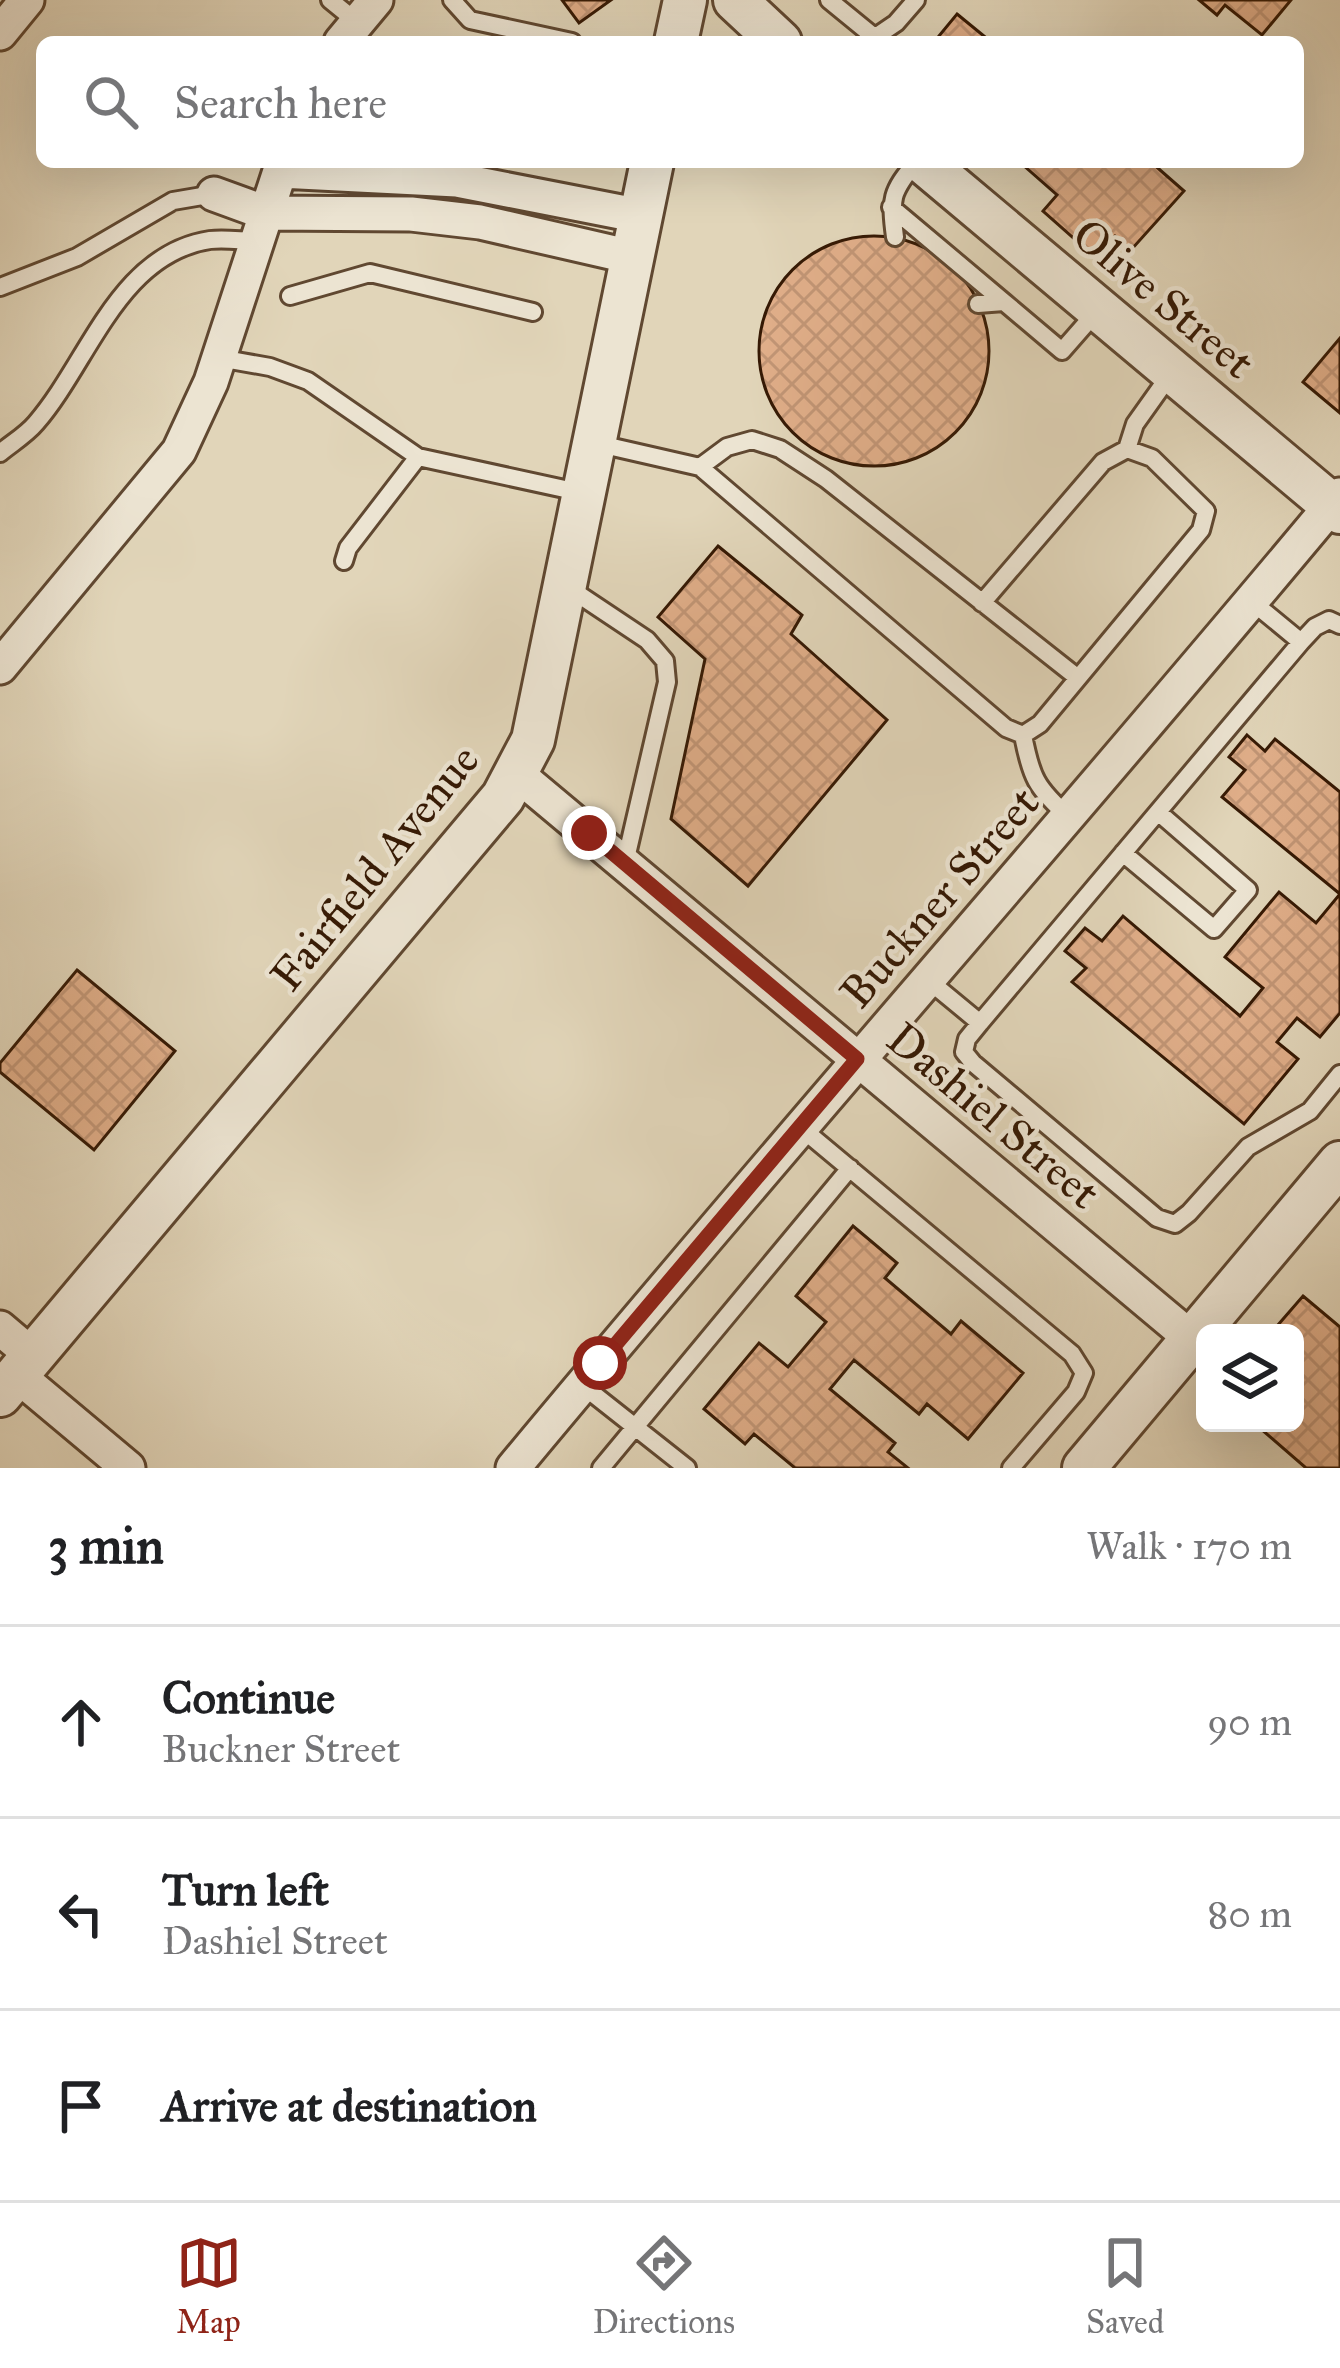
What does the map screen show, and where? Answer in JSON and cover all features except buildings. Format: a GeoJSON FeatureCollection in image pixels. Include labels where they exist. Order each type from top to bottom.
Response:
{"type":"FeatureCollection","features":[{"type":"Feature","properties":{"kind":"street"},"geometry":{"type":"LineString","coordinates":[[0,32],[27,0]]}},
{"type":"Feature","properties":{"kind":"street"},"geometry":{"type":"LineString","coordinates":[[677,36],[685,0]]}},
{"type":"Feature","properties":{"kind":"street"},"geometry":{"type":"LineString","coordinates":[[735,0],[774,36]]}},
{"type":"Feature","properties":{"kind":"street"},"geometry":{"type":"LineString","coordinates":[[0,667],[179,451],[219,358],[281,168]]}},
{"type":"Feature","properties":{"kind":"street"},"geometry":{"type":"LineString","coordinates":[[307,168],[457,180],[636,237]]}},
{"type":"Feature","properties":{"kind":"street","name":"Fairfield Avenue"},"geometry":{"type":"LineString","coordinates":[[11,1381],[518,774],[532,740],[651,168]]}},
{"type":"Feature","properties":{"kind":"street","name":"Olive Street"},"geometry":{"type":"LineString","coordinates":[[926,168],[1337,504]]}},
{"type":"Feature","properties":{"kind":"street"},"geometry":{"type":"LineString","coordinates":[[214,194],[261,227],[411,214],[636,237]]}},
{"type":"Feature","properties":{"kind":"street","name":"Buckner Street"},"geometry":{"type":"LineString","coordinates":[[513,1468],[857,1059],[1337,504]]}},
{"type":"Feature","properties":{"kind":"street","name":"Dashiel Street"},"geometry":{"type":"LineString","coordinates":[[518,774],[1192,1339]]}},
{"type":"Feature","properties":{"kind":"street"},"geometry":{"type":"LineString","coordinates":[[1084,1468],[1340,1163]]}},
{"type":"Feature","properties":{"kind":"street"},"geometry":{"type":"LineString","coordinates":[[0,1328],[11,1381],[128,1468]]}},
{"type":"Feature","properties":{"kind":"lane"},"geometry":{"type":"LineString","coordinates":[[330,0],[358,22]]}},
{"type":"Feature","properties":{"kind":"lane"},"geometry":{"type":"LineString","coordinates":[[452,0],[470,20],[544,36]]}},
{"type":"Feature","properties":{"kind":"lane"},"geometry":{"type":"LineString","coordinates":[[829,0],[849,7],[869,36]]}},
{"type":"Feature","properties":{"kind":"lane"},"geometry":{"type":"LineString","coordinates":[[876,36],[896,23],[916,0]]}},
{"type":"Feature","properties":{"kind":"lane"},"geometry":{"type":"LineString","coordinates":[[895,237],[894,188],[913,168]]}},
{"type":"Feature","properties":{"kind":"lane"},"geometry":{"type":"LineString","coordinates":[[0,287],[77,257],[173,201],[214,194]]}},
{"type":"Feature","properties":{"kind":"lane"},"geometry":{"type":"LineString","coordinates":[[891,207],[1062,351],[1099,309]]}},
{"type":"Feature","properties":{"kind":"lane"},"geometry":{"type":"LineString","coordinates":[[0,453],[34,426],[114,305],[140,275],[172,252],[261,227]]}},
{"type":"Feature","properties":{"kind":"lane"},"geometry":{"type":"LineString","coordinates":[[290,296],[370,273],[533,312]]}},
{"type":"Feature","properties":{"kind":"lane"},"geometry":{"type":"LineString","coordinates":[[978,304],[1004,302]]}},
{"type":"Feature","properties":{"kind":"lane"},"geometry":{"type":"LineString","coordinates":[[219,358],[270,367],[308,381],[418,457],[584,493]]}},
{"type":"Feature","properties":{"kind":"lane"},"geometry":{"type":"LineString","coordinates":[[982,603],[1103,462],[1127,449],[1135,424],[1173,372]]}},
{"type":"Feature","properties":{"kind":"lane"},"geometry":{"type":"LineString","coordinates":[[700,467],[727,447],[752,440],[780,449],[826,479],[1078,678]]}},
{"type":"Feature","properties":{"kind":"lane"},"geometry":{"type":"LineString","coordinates":[[594,443],[700,467],[1006,728],[1023,735]]}},
{"type":"Feature","properties":{"kind":"lane"},"geometry":{"type":"LineString","coordinates":[[1023,735],[1040,724],[1201,530],[1206,511],[1151,458],[1127,449]]}},
{"type":"Feature","properties":{"kind":"lane"},"geometry":{"type":"LineString","coordinates":[[344,561],[348,548],[418,457]]}},
{"type":"Feature","properties":{"kind":"lane"},"geometry":{"type":"LineString","coordinates":[[565,585],[646,640],[665,661],[668,682],[625,863]]}},
{"type":"Feature","properties":{"kind":"lane"},"geometry":{"type":"LineString","coordinates":[[1250,600],[1301,642]]}},
{"type":"Feature","properties":{"kind":"lane"},"geometry":{"type":"LineString","coordinates":[[1340,625],[1329,620],[1301,642],[980,1023],[967,1039],[964,1052],[1157,1218],[1175,1224],[1249,1147],[1310,1111],[1340,1075]]}},
{"type":"Feature","properties":{"kind":"lane"},"geometry":{"type":"LineString","coordinates":[[1023,735],[1031,776],[1069,817]]}},
{"type":"Feature","properties":{"kind":"lane"},"geometry":{"type":"LineString","coordinates":[[1123,853],[1214,929],[1247,890],[1157,812]]}},
{"type":"Feature","properties":{"kind":"lane"},"geometry":{"type":"LineString","coordinates":[[928,980],[980,1023]]}},
{"type":"Feature","properties":{"kind":"lane"},"geometry":{"type":"LineString","coordinates":[[800,1127],[1072,1354],[1084,1373],[1076,1392],[1011,1468]]}},
{"type":"Feature","properties":{"kind":"lane"},"geometry":{"type":"LineString","coordinates":[[601,1468],[850,1168]]}},
{"type":"Feature","properties":{"kind":"lane"},"geometry":{"type":"LineString","coordinates":[[582,1384],[687,1468]]}},
{"type":"Feature","properties":{"kind":"route"},"geometry":{"type":"LineString","coordinates":[[589,833],[857,1059],[600,1363]]}}]}
